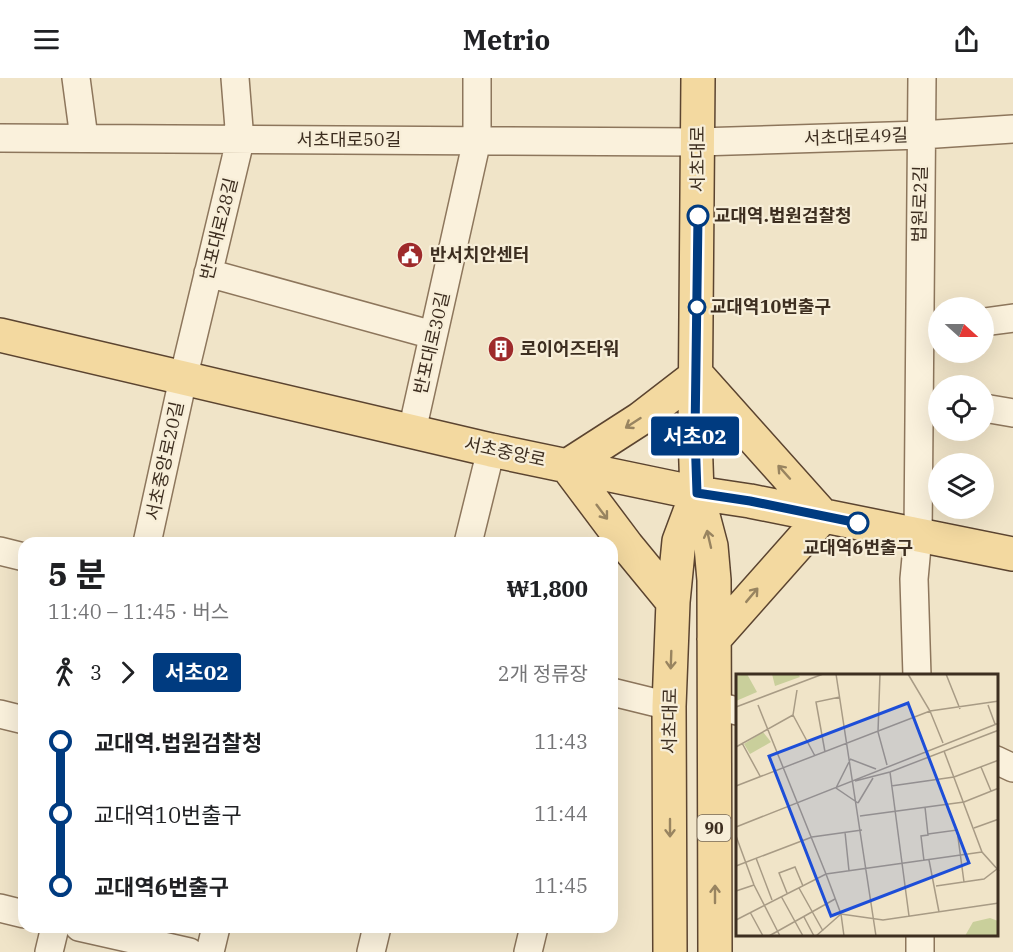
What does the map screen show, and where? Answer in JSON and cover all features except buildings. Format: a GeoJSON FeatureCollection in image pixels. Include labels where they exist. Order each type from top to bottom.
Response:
{"type":"FeatureCollection","features":[{"type":"Feature","properties":{"kind":"main road","name":"서초대로"},"geometry":{"type":"LineString","coordinates":[[698,78],[695,435],[697,493],[711,546],[714,580],[714,639],[725,708],[715,952]]}},
{"type":"Feature","properties":{"kind":"main road","name":"서초중앙로"},"geometry":{"type":"LineString","coordinates":[[0,335],[491,450],[697,493],[1013,554]]}},
{"type":"Feature","properties":{"kind":"main road"},"geometry":{"type":"LineString","coordinates":[[673,602],[627,546],[567,466],[640,419],[697,375],[823,516],[714,639]]}},
{"type":"Feature","properties":{"kind":"main road","name":"서초대로"},"geometry":{"type":"LineString","coordinates":[[670,952],[669,706],[673,602],[679,542],[697,493]]}},
{"type":"Feature","properties":{"kind":"street"},"geometry":{"type":"LineString","coordinates":[[76,78],[84,138]]}},
{"type":"Feature","properties":{"kind":"street","name":"반포대로28길"},"geometry":{"type":"LineString","coordinates":[[183,379],[240,141],[235,78]]}},
{"type":"Feature","properties":{"kind":"street","name":"반포대로30길"},"geometry":{"type":"LineString","coordinates":[[412,431],[477,140],[477,78]]}},
{"type":"Feature","properties":{"kind":"street","name":"법원로2길"},"geometry":{"type":"LineString","coordinates":[[922,78],[921,135],[928,305]]}},
{"type":"Feature","properties":{"kind":"street","name":"서초대로49길"},"geometry":{"type":"LineString","coordinates":[[698,142],[921,135],[1013,129]]}},
{"type":"Feature","properties":{"kind":"street","name":"서초대로50길"},"geometry":{"type":"LineString","coordinates":[[0,138],[698,142]]}},
{"type":"Feature","properties":{"kind":"street"},"geometry":{"type":"LineString","coordinates":[[208,273],[433,335]]}},
{"type":"Feature","properties":{"kind":"street"},"geometry":{"type":"LineString","coordinates":[[994,321],[1013,318]]}},
{"type":"Feature","properties":{"kind":"street","name":"서초중앙로20길"},"geometry":{"type":"LineString","coordinates":[[148,537],[183,379]]}},
{"type":"Feature","properties":{"kind":"street","name":"법원로2길"},"geometry":{"type":"LineString","coordinates":[[917,674],[914,579],[928,410]]}},
{"type":"Feature","properties":{"kind":"street"},"geometry":{"type":"LineString","coordinates":[[994,410],[1013,413]]}},
{"type":"Feature","properties":{"kind":"street"},"geometry":{"type":"LineString","coordinates":[[469,537],[491,450]]}},
{"type":"Feature","properties":{"kind":"street"},"geometry":{"type":"LineString","coordinates":[[0,551],[18,556]]}},
{"type":"Feature","properties":{"kind":"street"},"geometry":{"type":"LineString","coordinates":[[618,693],[669,706]]}},
{"type":"Feature","properties":{"kind":"street"},"geometry":{"type":"LineString","coordinates":[[0,714],[18,718]]}},
{"type":"Feature","properties":{"kind":"street"},"geometry":{"type":"LineString","coordinates":[[998,761],[1013,768]]}},
{"type":"Feature","properties":{"kind":"street"},"geometry":{"type":"LineString","coordinates":[[0,908],[18,912]]}},
{"type":"Feature","properties":{"kind":"street"},"geometry":{"type":"LineString","coordinates":[[48,952],[53,933]]}},
{"type":"Feature","properties":{"kind":"street"},"geometry":{"type":"LineString","coordinates":[[105,933],[189,952]]}},
{"type":"Feature","properties":{"kind":"street"},"geometry":{"type":"LineString","coordinates":[[210,952],[215,933]]}},
{"type":"Feature","properties":{"kind":"street"},"geometry":{"type":"LineString","coordinates":[[371,952],[376,933]]}},
{"type":"Feature","properties":{"kind":"street"},"geometry":{"type":"LineString","coordinates":[[528,952],[533,933]]}},
{"type":"Feature","properties":{"kind":"bus line","name":"서초02"},"geometry":{"type":"LineString","coordinates":[[698,216],[695,435],[697,493],[750,501],[858,523]]}},
{"type":"Feature","properties":{"kind":"place","name":"교대역.법원검찰청"},"geometry":{"type":"Point","coordinates":[698,216]}},
{"type":"Feature","properties":{"kind":"place","name":"반서치안센터"},"geometry":{"type":"Point","coordinates":[410,255]}},
{"type":"Feature","properties":{"kind":"place","name":"교대역10번출구"},"geometry":{"type":"Point","coordinates":[697,307]}},
{"type":"Feature","properties":{"kind":"place","name":"로이어즈타워"},"geometry":{"type":"Point","coordinates":[501,349]}},
{"type":"Feature","properties":{"kind":"place","name":"교대역6번출구"},"geometry":{"type":"Point","coordinates":[858,523]}}]}
